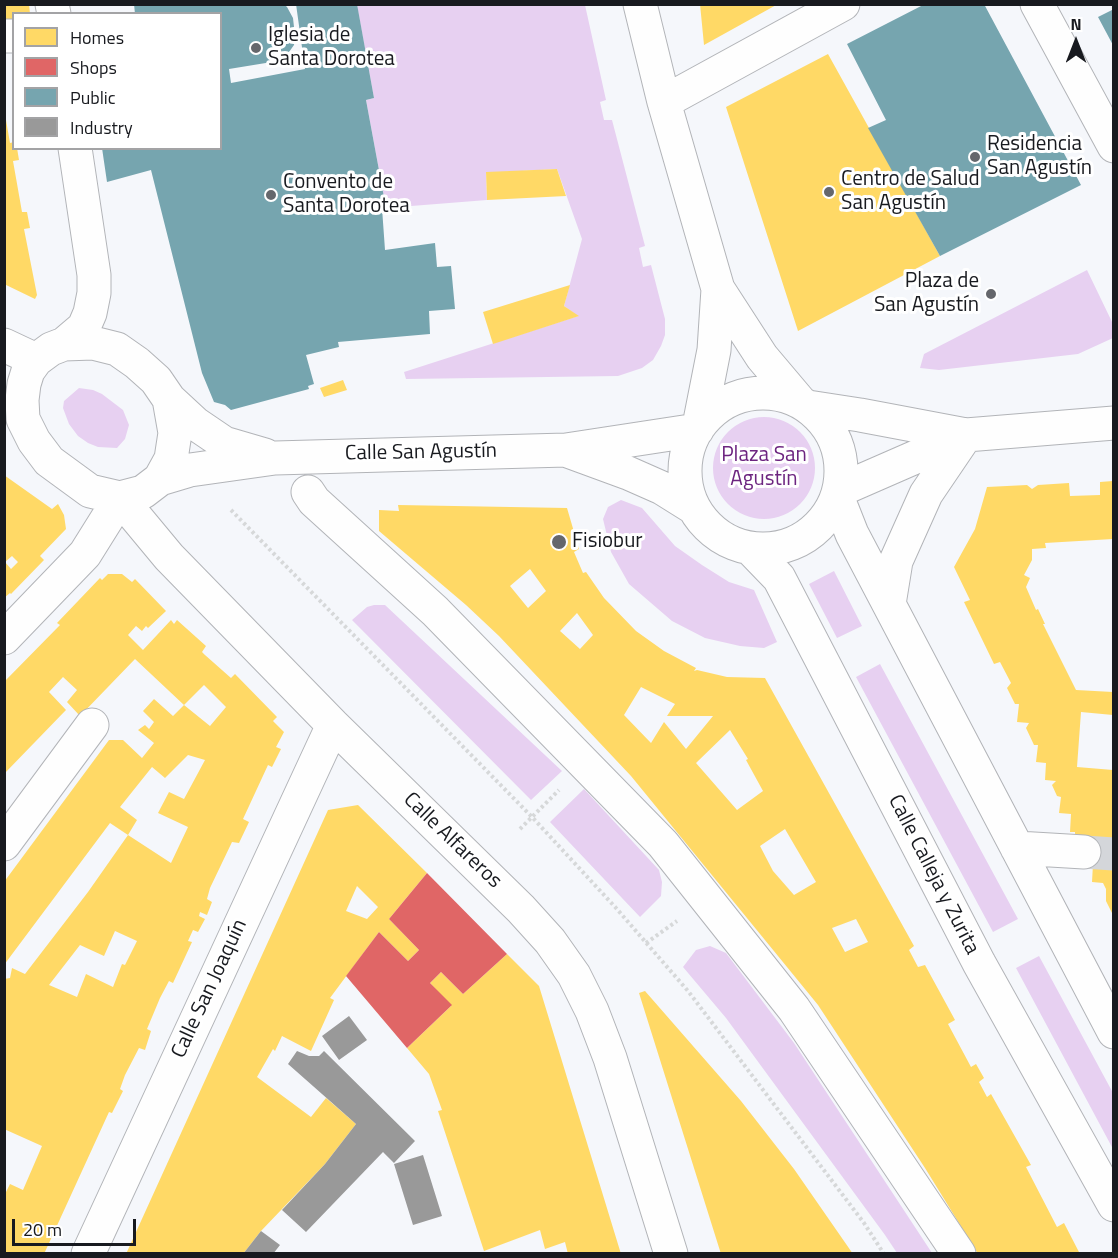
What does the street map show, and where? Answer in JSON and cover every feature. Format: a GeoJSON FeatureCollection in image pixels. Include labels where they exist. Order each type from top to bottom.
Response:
{"type":"FeatureCollection","features":[{"type":"Feature","properties":{"kind":"street"},"geometry":{"type":"LineString","coordinates":[[640,4],[664,102],[718,289],[762,357],[804,404],[819,416],[833,435],[840,452],[838,493],[831,511],[818,527],[796,542],[774,548],[750,549],[719,536],[702,521],[686,487],[684,465],[698,428],[714,350],[718,289]]}},
{"type":"Feature","properties":{"kind":"street"},"geometry":{"type":"LineString","coordinates":[[664,102],[843,4]]}},
{"type":"Feature","properties":{"kind":"street"},"geometry":{"type":"LineString","coordinates":[[1037,4],[1113,146]]}},
{"type":"Feature","properties":{"kind":"street"},"geometry":{"type":"LineString","coordinates":[[64,344],[84,327],[90,313],[94,293],[94,275],[75,150]]}},
{"type":"Feature","properties":{"kind":"street"},"geometry":{"type":"LineString","coordinates":[[4,345],[23,368],[23,419],[34,441],[49,461],[90,491],[120,498],[143,492],[160,479],[171,459],[175,433],[169,399],[156,380],[137,363],[117,349],[93,343],[64,344],[51,349],[23,368]]}},
{"type":"Feature","properties":{"kind":"street"},"geometry":{"type":"LineString","coordinates":[[698,428],[718,407],[742,396],[769,393],[804,404],[966,435],[1113,423]]}},
{"type":"Feature","properties":{"kind":"street","name":"Calle San Agustín"},"geometry":{"type":"LineString","coordinates":[[169,399],[196,424],[224,443],[275,458]]}},
{"type":"Feature","properties":{"kind":"street"},"geometry":{"type":"LineString","coordinates":[[4,427],[34,441]]}},
{"type":"Feature","properties":{"kind":"street","name":"Calle San Agustín"},"geometry":{"type":"LineString","coordinates":[[160,479],[190,470],[275,458],[566,450],[698,428]]}},
{"type":"Feature","properties":{"kind":"street"},"geometry":{"type":"LineString","coordinates":[[838,493],[966,435]]}},
{"type":"Feature","properties":{"kind":"street"},"geometry":{"type":"LineString","coordinates":[[889,604],[896,561],[926,494],[966,435]]}},
{"type":"Feature","properties":{"kind":"street","name":"Calle San Agustín"},"geometry":{"type":"LineString","coordinates":[[566,450],[662,488],[694,508]]}},
{"type":"Feature","properties":{"kind":"street"},"geometry":{"type":"LineString","coordinates":[[308,492],[314,501],[435,610],[663,844],[794,1009],[959,1254]]}},
{"type":"Feature","properties":{"kind":"street"},"geometry":{"type":"LineString","coordinates":[[838,493],[852,534],[1113,1032]]}},
{"type":"Feature","properties":{"kind":"street"},"geometry":{"type":"LineString","coordinates":[[4,638],[85,554],[120,498]]}},
{"type":"Feature","properties":{"kind":"street","name":"Calle Alfareros"},"geometry":{"type":"LineString","coordinates":[[120,498],[169,557],[333,725],[521,909],[550,941],[574,975],[592,1011],[610,1058],[671,1254]]}},
{"type":"Feature","properties":{"kind":"street","name":"Calle Calleja y Zurita"},"geometry":{"type":"LineString","coordinates":[[750,549],[779,578],[979,963],[1113,1205]]}},
{"type":"Feature","properties":{"kind":"street"},"geometry":{"type":"LineString","coordinates":[[4,844],[92,725]]}},
{"type":"Feature","properties":{"kind":"street","name":"Calle San Joaquín"},"geometry":{"type":"LineString","coordinates":[[88,1254],[333,725]]}},
{"type":"Feature","properties":{"kind":"street"},"geometry":{"type":"LineString","coordinates":[[1017,848],[1084,852]]}},
{"type":"Feature","properties":{"kind":"path"},"geometry":{"type":"LineString","coordinates":[[231,510],[532,817],[646,943],[702,1009],[864,1223],[884,1254]]}},
{"type":"Feature","properties":{"kind":"path"},"geometry":{"type":"LineString","coordinates":[[520,829],[586,765]]}},
{"type":"Feature","properties":{"kind":"path"},"geometry":{"type":"LineString","coordinates":[[646,943],[679,920]]}},
{"type":"Feature","properties":{"kind":"green space"},"geometry":{"type":"Polygon","coordinates":[[[357,5],[585,5],[606,100],[600,102],[604,120],[612,120],[645,246],[639,248],[643,267],[651,265],[665,319],[665,335],[653,360],[642,368],[618,376],[406,379],[404,372],[578,316],[564,306],[582,239],[557,169],[486,173],[487,200],[386,208],[366,100],[374,98],[357,5]]]}},
{"type":"Feature","properties":{"kind":"green space"},"geometry":{"type":"Polygon","coordinates":[[[1087,270],[1113,324],[1113,338],[1078,354],[939,370],[920,368],[924,354],[1087,270]]]}},
{"type":"Feature","properties":{"kind":"green space"},"geometry":{"type":"Polygon","coordinates":[[[79,388],[102,394],[123,410],[129,425],[125,439],[117,448],[98,447],[88,443],[78,436],[69,424],[63,408],[64,401],[79,388]]]}},
{"type":"Feature","properties":{"kind":"green space","name":"Plaza San Agustín"},"geometry":{"type":"Polygon","coordinates":[[[764,417],[784,421],[800,432],[811,448],[815,468],[811,488],[800,504],[784,515],[764,519],[744,515],[728,504],[717,488],[713,468],[717,448],[728,432],[744,421],[764,417]]]}},
{"type":"Feature","properties":{"kind":"green space"},"geometry":{"type":"Polygon","coordinates":[[[621,500],[642,508],[675,546],[702,565],[729,582],[754,590],[777,642],[764,648],[740,646],[705,638],[672,621],[629,584],[611,552],[603,519],[608,507],[621,500]]]}},
{"type":"Feature","properties":{"kind":"green space"},"geometry":{"type":"Polygon","coordinates":[[[834,571],[862,626],[837,638],[809,584],[834,571]]]}},
{"type":"Feature","properties":{"kind":"green space"},"geometry":{"type":"Polygon","coordinates":[[[385,605],[562,771],[531,800],[352,620],[367,607],[385,605]]]}},
{"type":"Feature","properties":{"kind":"green space"},"geometry":{"type":"Polygon","coordinates":[[[880,664],[1018,919],[993,932],[856,677],[880,664]]]}},
{"type":"Feature","properties":{"kind":"green space"},"geometry":{"type":"Polygon","coordinates":[[[584,789],[659,870],[662,882],[661,896],[640,917],[550,822],[584,789]]]}},
{"type":"Feature","properties":{"kind":"green space"},"geometry":{"type":"Polygon","coordinates":[[[710,946],[726,953],[794,1043],[932,1253],[897,1253],[726,1018],[683,967],[696,950],[710,946]]]}},
{"type":"Feature","properties":{"kind":"green space"},"geometry":{"type":"Polygon","coordinates":[[[1039,956],[1113,1093],[1113,1149],[1016,968],[1039,956]]]}},
{"type":"Feature","properties":{"kind":"building: Homes"},"geometry":{"type":"Polygon","coordinates":[[[4,4],[29,4],[30,12],[12,12],[12,22],[4,23],[4,4]]]}},
{"type":"Feature","properties":{"kind":"building: Homes"},"geometry":{"type":"Polygon","coordinates":[[[700,4],[778,4],[704,45],[700,4]]]}},
{"type":"Feature","properties":{"kind":"building: Homes","name":"Centro de Salud San Agustín"},"geometry":{"type":"Polygon","coordinates":[[[828,54],[940,256],[798,331],[726,107],[828,54]]]}},
{"type":"Feature","properties":{"kind":"building: Homes"},"geometry":{"type":"Polygon","coordinates":[[[6,120],[12,150],[17,150],[19,160],[13,161],[22,212],[27,212],[30,228],[24,229],[37,295],[35,299],[4,284],[6,120]]]}},
{"type":"Feature","properties":{"kind":"building: Homes"},"geometry":{"type":"Polygon","coordinates":[[[557,169],[566,196],[487,200],[486,172],[557,169]]]}},
{"type":"Feature","properties":{"kind":"building: Homes"},"geometry":{"type":"Polygon","coordinates":[[[570,285],[564,306],[579,316],[493,344],[483,312],[570,285]]]}},
{"type":"Feature","properties":{"kind":"building: Homes"},"geometry":{"type":"Polygon","coordinates":[[[343,380],[347,390],[324,397],[320,388],[343,380]]]}},
{"type":"Feature","properties":{"kind":"building: Homes"},"geometry":{"type":"Polygon","coordinates":[[[4,475],[52,509],[58,504],[64,515],[66,529],[40,556],[44,560],[11,594],[4,598],[4,475]],[[12,556],[5,562],[11,569],[18,562],[12,556]]]}},
{"type":"Feature","properties":{"kind":"building: Homes"},"geometry":{"type":"Polygon","coordinates":[[[1113,481],[1113,539],[1045,543],[1046,548],[1032,549],[1032,560],[1024,575],[1030,578],[1026,587],[1076,690],[1113,692],[1113,715],[1081,712],[1077,767],[1113,770],[1113,915],[1106,901],[1106,889],[1103,883],[1092,882],[1093,864],[1075,832],[1070,832],[1071,814],[1059,813],[1061,797],[1057,796],[1052,785],[1056,781],[1045,780],[1046,763],[1036,762],[1038,745],[1034,745],[1026,728],[1029,723],[1017,722],[1019,704],[1015,704],[1007,688],[1011,683],[1000,662],[994,664],[964,602],[970,600],[954,567],[975,529],[987,487],[1027,485],[1032,489],[1038,485],[1069,483],[1070,496],[1100,495],[1100,482],[1113,481]]]}},
{"type":"Feature","properties":{"kind":"building: Homes"},"geometry":{"type":"Polygon","coordinates":[[[398,505],[567,508],[579,549],[574,552],[583,573],[586,572],[604,598],[636,631],[664,651],[696,668],[694,671],[727,677],[765,678],[914,946],[909,950],[918,967],[925,965],[955,1020],[948,1024],[971,1067],[976,1064],[984,1078],[979,1082],[987,1097],[991,1094],[1031,1165],[1026,1167],[1057,1227],[1064,1223],[1080,1254],[978,1254],[925,1168],[818,1005],[631,776],[499,636],[379,531],[379,510],[399,511],[398,505]],[[530,569],[510,586],[528,608],[546,591],[530,569]],[[577,613],[560,631],[580,649],[593,635],[577,613]],[[641,687],[624,715],[651,743],[664,722],[686,749],[713,716],[667,716],[675,704],[641,687]],[[730,730],[696,763],[737,810],[763,791],[746,760],[748,759],[730,730]],[[785,829],[760,846],[773,871],[794,895],[816,882],[785,829]],[[856,919],[832,928],[845,952],[868,942],[856,919]]]}},
{"type":"Feature","properties":{"kind":"building: Homes"},"geometry":{"type":"Polygon","coordinates":[[[108,574],[122,574],[132,582],[135,579],[166,611],[148,628],[146,626],[142,631],[136,626],[128,635],[143,650],[171,620],[174,624],[177,620],[206,646],[202,652],[205,655],[231,678],[235,674],[277,717],[273,721],[284,732],[276,747],[281,749],[272,767],[268,765],[243,819],[249,822],[239,843],[232,842],[210,888],[207,899],[212,902],[207,915],[200,912],[199,916],[205,919],[198,932],[193,930],[188,941],[192,942],[173,983],[169,981],[160,998],[147,1029],[151,1031],[145,1050],[139,1048],[125,1075],[120,1089],[123,1091],[112,1113],[109,1112],[44,1254],[4,1254],[4,1196],[10,1184],[23,1190],[42,1146],[4,1129],[4,979],[10,978],[12,968],[25,974],[128,835],[110,823],[4,965],[4,882],[109,740],[123,740],[142,758],[154,743],[138,730],[145,725],[149,729],[154,722],[143,711],[154,699],[173,716],[184,705],[135,659],[80,716],[67,702],[77,690],[63,677],[49,692],[66,710],[4,774],[4,682],[60,625],[57,623],[100,578],[102,580],[108,574]],[[204,685],[184,705],[210,726],[226,707],[204,685]],[[188,755],[165,778],[152,767],[120,807],[137,820],[128,835],[171,863],[188,827],[158,813],[169,792],[184,799],[205,760],[188,755]],[[115,931],[104,956],[80,945],[49,985],[77,997],[86,974],[113,987],[122,964],[125,965],[137,941],[115,931]]]}},
{"type":"Feature","properties":{"kind":"building: Homes"},"geometry":{"type":"Polygon","coordinates":[[[358,805],[427,873],[389,919],[419,950],[408,961],[379,932],[330,998],[334,1000],[311,1051],[282,1036],[275,1051],[273,1049],[257,1077],[311,1117],[326,1098],[356,1124],[325,1164],[261,1231],[243,1254],[126,1254],[328,810],[358,805]],[[357,886],[346,911],[367,919],[378,907],[357,886]]]}},
{"type":"Feature","properties":{"kind":"building: Homes"},"geometry":{"type":"Polygon","coordinates":[[[507,954],[539,986],[621,1254],[568,1254],[565,1242],[545,1249],[540,1230],[484,1251],[438,1111],[442,1110],[429,1074],[407,1048],[451,1006],[430,983],[441,972],[463,994],[507,954]]]}},
{"type":"Feature","properties":{"kind":"building: Homes"},"geometry":{"type":"Polygon","coordinates":[[[645,991],[741,1101],[794,1169],[853,1254],[721,1254],[639,993],[645,991]]]}},
{"type":"Feature","properties":{"kind":"building: Shops"},"geometry":{"type":"Polygon","coordinates":[[[427,873],[507,954],[463,994],[441,972],[430,983],[452,1005],[407,1048],[346,976],[379,932],[408,961],[419,950],[389,919],[427,873]]]}},
{"type":"Feature","properties":{"kind":"building: Public","name":"Convento de Santa Dorotea"},"geometry":{"type":"Polygon","coordinates":[[[134,4],[284,4],[293,18],[294,45],[278,61],[229,69],[231,83],[305,69],[296,4],[357,4],[374,98],[366,100],[386,208],[382,208],[385,250],[435,243],[437,267],[451,266],[455,309],[429,311],[430,334],[338,342],[339,347],[306,355],[314,384],[308,386],[309,389],[231,410],[225,405],[214,402],[202,373],[151,170],[107,182],[102,150],[222,150],[222,12],[135,12],[134,4]]]}},
{"type":"Feature","properties":{"kind":"building: Public","name":"Residencia San Agustín"},"geometry":{"type":"Polygon","coordinates":[[[925,4],[984,4],[1081,185],[940,256],[868,128],[886,120],[847,44],[925,4]]]}},
{"type":"Feature","properties":{"kind":"building: Public"},"geometry":{"type":"Polygon","coordinates":[[[1114,9],[1114,47],[1098,17],[1114,9]]]}},
{"type":"Feature","properties":{"kind":"building: Industry"},"geometry":{"type":"Polygon","coordinates":[[[349,1016],[367,1040],[339,1060],[322,1036],[349,1016]]]}},
{"type":"Feature","properties":{"kind":"building: Industry"},"geometry":{"type":"Polygon","coordinates":[[[297,1051],[309,1056],[319,1056],[324,1051],[415,1141],[394,1163],[383,1152],[306,1232],[282,1210],[325,1164],[356,1124],[288,1064],[297,1051]]]}},
{"type":"Feature","properties":{"kind":"building: Industry"},"geometry":{"type":"Polygon","coordinates":[[[423,1155],[442,1216],[413,1225],[394,1164],[423,1155]]]}},
{"type":"Feature","properties":{"kind":"building: Industry"},"geometry":{"type":"Polygon","coordinates":[[[261,1231],[280,1245],[273,1254],[243,1254],[261,1231]]]}},
{"type":"Feature","properties":{"kind":"tunnel"},"geometry":{"type":"LineString","coordinates":[[1084,852],[1114,854]]}},
{"type":"Feature","properties":{"kind":"place","name":"Iglesia de Santa Dorotea"},"geometry":{"type":"Point","coordinates":[256,48]}},
{"type":"Feature","properties":{"kind":"place","name":"Residencia San Agustín"},"geometry":{"type":"Point","coordinates":[975,157]}},
{"type":"Feature","properties":{"kind":"place","name":"Centro de Salud San Agustín"},"geometry":{"type":"Point","coordinates":[829,192]}},
{"type":"Feature","properties":{"kind":"place","name":"Convento de Santa Dorotea"},"geometry":{"type":"Point","coordinates":[271,195]}},
{"type":"Feature","properties":{"kind":"place","name":"Plaza de San Agustín"},"geometry":{"type":"Point","coordinates":[991,294]}},
{"type":"Feature","properties":{"kind":"place","name":"Fisiobur"},"geometry":{"type":"Point","coordinates":[559,542]}}]}
